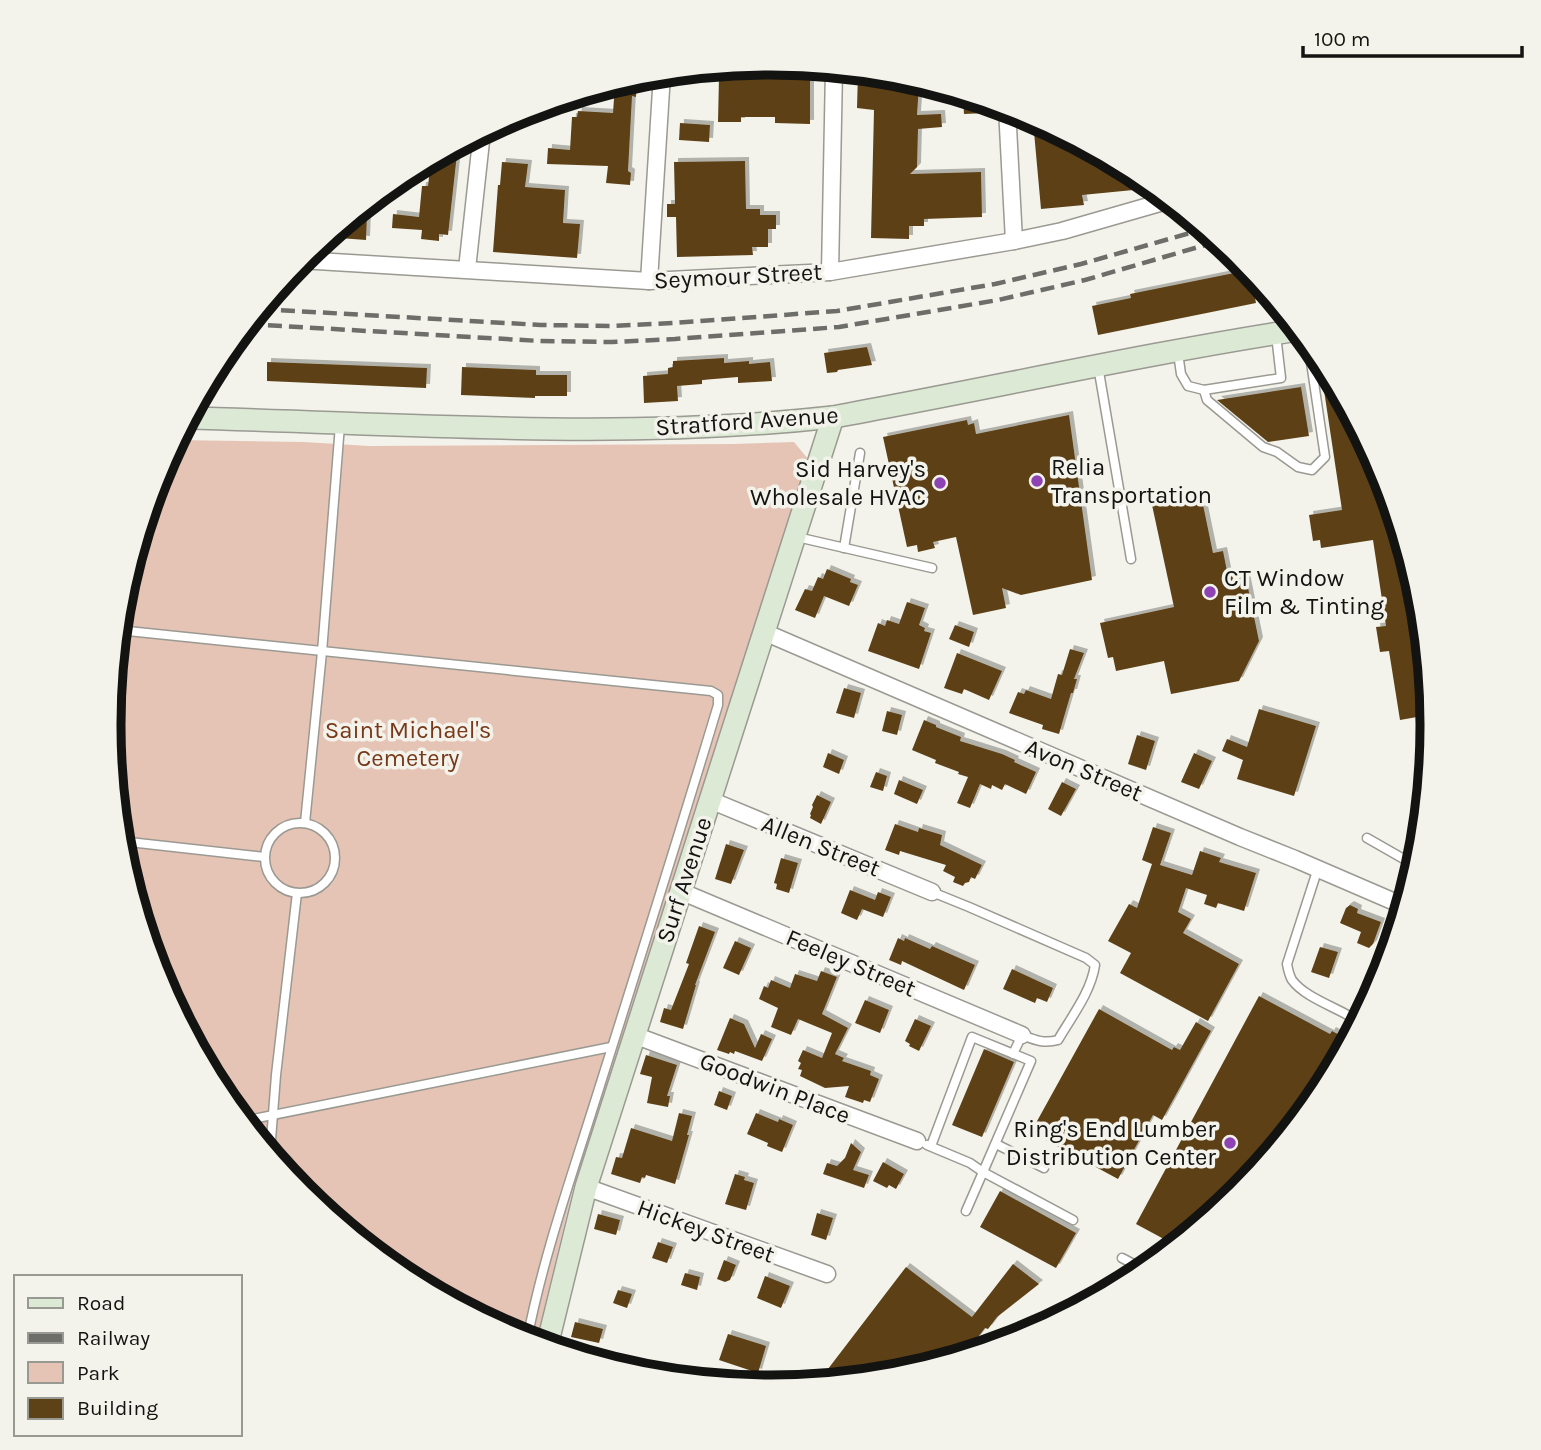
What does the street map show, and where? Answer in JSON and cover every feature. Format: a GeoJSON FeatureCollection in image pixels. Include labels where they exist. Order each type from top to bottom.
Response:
{"type":"FeatureCollection","features":[{"type":"Feature","properties":{"kind":"main road","name":"Stratford Avenue"},"geometry":{"type":"LineString","coordinates":[[198,418],[538,428],[658,428],[794,421],[833,417],[1177,350],[1288,331]]}},
{"type":"Feature","properties":{"kind":"main road","name":"Surf Avenue"},"geometry":{"type":"LineString","coordinates":[[550,1335],[586,1187],[833,417]]}},
{"type":"Feature","properties":{"kind":"street"},"geometry":{"type":"LineString","coordinates":[[830,272],[834,79]]}},
{"type":"Feature","properties":{"kind":"street"},"geometry":{"type":"LineString","coordinates":[[649,281],[661,85]]}},
{"type":"Feature","properties":{"kind":"street"},"geometry":{"type":"LineString","coordinates":[[1008,121],[1014,241]]}},
{"type":"Feature","properties":{"kind":"street"},"geometry":{"type":"LineString","coordinates":[[467,269],[481,143]]}},
{"type":"Feature","properties":{"kind":"street","name":"Seymour Street"},"geometry":{"type":"LineString","coordinates":[[317,260],[649,281],[830,272],[1062,232],[1157,204]]}},
{"type":"Feature","properties":{"kind":"street","name":"Avon Street"},"geometry":{"type":"LineString","coordinates":[[764,632],[1395,902]]}},
{"type":"Feature","properties":{"kind":"street","name":"Allen Street"},"geometry":{"type":"LineString","coordinates":[[710,800],[932,892]]}},
{"type":"Feature","properties":{"kind":"street","name":"Feeley Street"},"geometry":{"type":"LineString","coordinates":[[680,891],[1023,1035]]}},
{"type":"Feature","properties":{"kind":"street","name":"Goodwin Place"},"geometry":{"type":"LineString","coordinates":[[634,1035],[924,1144]]}},
{"type":"Feature","properties":{"kind":"street","name":"Hickey Street"},"geometry":{"type":"LineString","coordinates":[[586,1187],[827,1274]]}},
{"type":"Feature","properties":{"kind":"lane"},"geometry":{"type":"LineString","coordinates":[[1177,350],[1181,374],[1188,386],[1204,390],[1281,378],[1276,333]]}},
{"type":"Feature","properties":{"kind":"lane"},"geometry":{"type":"LineString","coordinates":[[1204,390],[1207,400],[1263,447],[1277,452],[1298,467],[1312,470],[1325,457],[1311,365]]}},
{"type":"Feature","properties":{"kind":"lane"},"geometry":{"type":"LineString","coordinates":[[1098,366],[1131,559]]}},
{"type":"Feature","properties":{"kind":"lane"},"geometry":{"type":"LineString","coordinates":[[305,823],[340,423]]}},
{"type":"Feature","properties":{"kind":"lane"},"geometry":{"type":"LineString","coordinates":[[844,548],[860,453]]}},
{"type":"Feature","properties":{"kind":"lane"},"geometry":{"type":"LineString","coordinates":[[794,536],[932,568]]}},
{"type":"Feature","properties":{"kind":"lane"},"geometry":{"type":"LineString","coordinates":[[127,631],[711,691],[718,695],[718,705],[611,1047],[551,1246],[529,1328]]}},
{"type":"Feature","properties":{"kind":"lane"},"geometry":{"type":"LineString","coordinates":[[301,822],[315,825],[327,834],[335,848],[336,863],[331,877],[322,886],[310,892],[297,893],[285,890],[274,882],[264,857],[267,843],[275,832],[287,824],[301,822]]}},
{"type":"Feature","properties":{"kind":"lane"},"geometry":{"type":"LineString","coordinates":[[1367,838],[1406,860]]}},
{"type":"Feature","properties":{"kind":"lane"},"geometry":{"type":"LineString","coordinates":[[131,842],[264,857]]}},
{"type":"Feature","properties":{"kind":"lane"},"geometry":{"type":"LineString","coordinates":[[1318,868],[1287,964],[1288,970],[1292,980],[1306,992],[1350,1017]]}},
{"type":"Feature","properties":{"kind":"lane"},"geometry":{"type":"LineString","coordinates":[[932,892],[1086,958],[1095,965],[1087,992],[1058,1040],[1048,1043],[1023,1035],[1013,1054]]}},
{"type":"Feature","properties":{"kind":"lane"},"geometry":{"type":"LineString","coordinates":[[271,1140],[297,893]]}},
{"type":"Feature","properties":{"kind":"lane"},"geometry":{"type":"LineString","coordinates":[[966,1211],[983,1172],[996,1144],[1031,1061],[972,1037],[924,1144],[970,1163],[983,1172],[1073,1220]]}},
{"type":"Feature","properties":{"kind":"lane"},"geometry":{"type":"LineString","coordinates":[[253,1119],[611,1047]]}},
{"type":"Feature","properties":{"kind":"lane"},"geometry":{"type":"LineString","coordinates":[[996,1144],[1044,1168]]}},
{"type":"Feature","properties":{"kind":"lane"},"geometry":{"type":"LineString","coordinates":[[1122,1258],[1133,1264]]}},
{"type":"Feature","properties":{"kind":"green space","name":"Saint Michael's Cemetery"},"geometry":{"type":"Polygon","coordinates":[[[187,440],[369,446],[794,442],[808,459],[573,1188],[539,1331],[483,1308],[446,1288],[410,1265],[342,1214],[282,1153],[255,1121],[230,1086],[188,1012],[155,934],[133,852],[126,810],[121,725],[126,640],[133,598],[155,516],[187,440]]]}},
{"type":"Feature","properties":{"kind":"building"},"geometry":{"type":"Polygon","coordinates":[[[810,77],[810,124],[775,123],[775,117],[741,117],[741,122],[718,122],[719,78],[810,77]]]}},
{"type":"Feature","properties":{"kind":"building"},"geometry":{"type":"Polygon","coordinates":[[[858,81],[918,93],[917,115],[941,114],[942,127],[918,129],[917,167],[910,174],[981,172],[982,217],[924,219],[924,226],[909,226],[909,239],[871,238],[874,110],[857,108],[858,81]]]}},
{"type":"Feature","properties":{"kind":"building"},"geometry":{"type":"Polygon","coordinates":[[[636,90],[636,97],[632,96],[628,171],[631,173],[630,185],[606,183],[608,166],[547,164],[548,148],[570,150],[572,117],[577,117],[578,111],[613,113],[614,94],[636,90]]]}},
{"type":"Feature","properties":{"kind":"building"},"geometry":{"type":"Polygon","coordinates":[[[964,105],[987,113],[964,114],[964,105]]]}},
{"type":"Feature","properties":{"kind":"building"},"geometry":{"type":"Polygon","coordinates":[[[680,123],[710,125],[709,142],[679,140],[680,123]]]}},
{"type":"Feature","properties":{"kind":"building"},"geometry":{"type":"Polygon","coordinates":[[[1034,132],[1095,162],[1137,190],[1082,195],[1084,205],[1041,209],[1034,132]]]}},
{"type":"Feature","properties":{"kind":"building"},"geometry":{"type":"Polygon","coordinates":[[[457,156],[448,235],[439,234],[439,241],[421,239],[422,230],[392,228],[393,214],[419,217],[422,186],[428,186],[430,173],[457,156]]]}},
{"type":"Feature","properties":{"kind":"building"},"geometry":{"type":"Polygon","coordinates":[[[745,161],[746,209],[760,209],[760,215],[776,215],[776,229],[768,229],[768,247],[752,247],[753,255],[677,257],[676,217],[667,217],[667,204],[675,204],[674,162],[745,161]]]}},
{"type":"Feature","properties":{"kind":"building"},"geometry":{"type":"Polygon","coordinates":[[[502,162],[528,164],[525,187],[565,190],[563,223],[580,224],[577,258],[493,252],[502,162]]]}},
{"type":"Feature","properties":{"kind":"building"},"geometry":{"type":"Polygon","coordinates":[[[367,216],[366,240],[340,238],[367,216]]]}},
{"type":"Feature","properties":{"kind":"building"},"geometry":{"type":"Polygon","coordinates":[[[1236,273],[1253,291],[1256,303],[1098,335],[1092,306],[1131,298],[1130,294],[1236,273]]]}},
{"type":"Feature","properties":{"kind":"building"},"geometry":{"type":"Polygon","coordinates":[[[867,347],[872,365],[827,373],[824,353],[867,347]]]}},
{"type":"Feature","properties":{"kind":"building"},"geometry":{"type":"Polygon","coordinates":[[[724,358],[724,363],[770,362],[772,381],[738,383],[738,377],[702,380],[702,384],[677,386],[678,401],[644,403],[643,376],[668,374],[668,368],[673,367],[673,361],[724,358]]]}},
{"type":"Feature","properties":{"kind":"building"},"geometry":{"type":"Polygon","coordinates":[[[267,362],[427,368],[426,388],[267,381],[267,362]]]}},
{"type":"Feature","properties":{"kind":"building"},"geometry":{"type":"Polygon","coordinates":[[[462,367],[536,370],[536,375],[567,375],[567,396],[535,398],[461,395],[462,367]]]}},
{"type":"Feature","properties":{"kind":"building"},"geometry":{"type":"Polygon","coordinates":[[[1323,384],[1371,476],[1398,557],[1415,640],[1420,723],[1417,717],[1400,720],[1389,651],[1380,652],[1376,627],[1386,626],[1373,540],[1321,548],[1320,540],[1313,541],[1309,515],[1342,510],[1323,384]]]}},
{"type":"Feature","properties":{"kind":"building"},"geometry":{"type":"Polygon","coordinates":[[[1301,387],[1309,436],[1268,442],[1217,400],[1301,387]]]}},
{"type":"Feature","properties":{"kind":"building"},"geometry":{"type":"Polygon","coordinates":[[[1069,415],[1092,580],[1021,595],[1002,588],[1006,608],[973,615],[956,537],[933,542],[935,548],[918,552],[917,545],[907,547],[883,437],[967,420],[968,425],[974,423],[976,434],[1069,415]]]}},
{"type":"Feature","properties":{"kind":"building","name":"CT Window Film & Tinting"},"geometry":{"type":"Polygon","coordinates":[[[1201,495],[1213,553],[1223,551],[1228,576],[1245,573],[1259,641],[1239,681],[1171,694],[1164,661],[1116,671],[1113,657],[1108,658],[1100,623],[1174,607],[1152,505],[1201,495]]]}},
{"type":"Feature","properties":{"kind":"building"},"geometry":{"type":"Polygon","coordinates":[[[827,569],[851,579],[850,582],[858,585],[849,606],[824,596],[815,618],[795,610],[805,589],[812,591],[818,577],[823,579],[827,569]]]}},
{"type":"Feature","properties":{"kind":"building"},"geometry":{"type":"Polygon","coordinates":[[[907,602],[925,608],[919,625],[925,628],[924,631],[931,633],[919,669],[868,651],[878,623],[885,626],[887,620],[899,624],[907,602]]]}},
{"type":"Feature","properties":{"kind":"building"},"geometry":{"type":"Polygon","coordinates":[[[955,625],[974,632],[969,647],[949,639],[955,625]]]}},
{"type":"Feature","properties":{"kind":"building"},"geometry":{"type":"Polygon","coordinates":[[[1070,649],[1084,653],[1059,734],[1042,729],[1043,725],[1009,713],[1018,692],[1024,694],[1026,690],[1051,699],[1058,674],[1062,675],[1070,649]]]}},
{"type":"Feature","properties":{"kind":"building"},"geometry":{"type":"Polygon","coordinates":[[[957,653],[1002,671],[989,700],[964,689],[962,694],[944,688],[957,653]]]}},
{"type":"Feature","properties":{"kind":"building"},"geometry":{"type":"Polygon","coordinates":[[[844,688],[861,693],[854,718],[836,713],[844,688]]]}},
{"type":"Feature","properties":{"kind":"building"},"geometry":{"type":"Polygon","coordinates":[[[1259,709],[1316,726],[1294,796],[1237,779],[1243,760],[1222,751],[1227,739],[1247,747],[1259,709]]]}},
{"type":"Feature","properties":{"kind":"building"},"geometry":{"type":"Polygon","coordinates":[[[887,711],[902,715],[897,735],[882,731],[887,711]]]}},
{"type":"Feature","properties":{"kind":"building"},"geometry":{"type":"Polygon","coordinates":[[[924,720],[961,737],[960,741],[1002,754],[1036,772],[1026,794],[1005,784],[1002,790],[992,785],[991,789],[980,784],[970,808],[957,803],[968,777],[912,750],[924,720]]]}},
{"type":"Feature","properties":{"kind":"building"},"geometry":{"type":"Polygon","coordinates":[[[1137,735],[1155,741],[1146,770],[1128,764],[1137,735]]]}},
{"type":"Feature","properties":{"kind":"building"},"geometry":{"type":"Polygon","coordinates":[[[828,753],[844,760],[839,774],[823,767],[828,753]]]}},
{"type":"Feature","properties":{"kind":"building"},"geometry":{"type":"Polygon","coordinates":[[[1194,753],[1212,761],[1199,789],[1181,782],[1194,753]]]}},
{"type":"Feature","properties":{"kind":"building"},"geometry":{"type":"Polygon","coordinates":[[[876,772],[887,776],[883,791],[870,787],[876,772]]]}},
{"type":"Feature","properties":{"kind":"building"},"geometry":{"type":"Polygon","coordinates":[[[899,780],[923,790],[917,804],[894,794],[899,780]]]}},
{"type":"Feature","properties":{"kind":"building"},"geometry":{"type":"Polygon","coordinates":[[[1062,782],[1076,789],[1061,816],[1048,809],[1062,782]]]}},
{"type":"Feature","properties":{"kind":"building"},"geometry":{"type":"Polygon","coordinates":[[[817,795],[831,802],[821,824],[810,818],[817,795]]]}},
{"type":"Feature","properties":{"kind":"building"},"geometry":{"type":"Polygon","coordinates":[[[895,824],[918,832],[919,828],[942,835],[940,845],[982,865],[975,879],[971,877],[963,886],[953,882],[955,877],[943,871],[946,865],[900,851],[899,855],[885,850],[895,824]]]}},
{"type":"Feature","properties":{"kind":"building"},"geometry":{"type":"Polygon","coordinates":[[[1153,827],[1171,833],[1160,865],[1192,875],[1200,851],[1221,858],[1219,862],[1256,873],[1244,911],[1218,903],[1216,908],[1204,904],[1207,895],[1186,888],[1178,912],[1191,919],[1183,933],[1239,964],[1208,1021],[1120,973],[1131,953],[1108,941],[1129,904],[1137,908],[1152,864],[1142,860],[1153,827]]]}},
{"type":"Feature","properties":{"kind":"building"},"geometry":{"type":"Polygon","coordinates":[[[726,844],[744,850],[731,884],[715,879],[726,844]]]}},
{"type":"Feature","properties":{"kind":"building"},"geometry":{"type":"Polygon","coordinates":[[[781,858],[798,863],[789,893],[776,889],[777,884],[774,883],[781,858]]]}},
{"type":"Feature","properties":{"kind":"building"},"geometry":{"type":"Polygon","coordinates":[[[850,890],[875,900],[878,892],[891,897],[883,917],[862,909],[857,920],[841,913],[850,890]]]}},
{"type":"Feature","properties":{"kind":"building"},"geometry":{"type":"Polygon","coordinates":[[[1350,905],[1358,909],[1357,913],[1381,922],[1369,948],[1357,943],[1361,932],[1340,923],[1350,905]]]}},
{"type":"Feature","properties":{"kind":"building"},"geometry":{"type":"Polygon","coordinates":[[[699,926],[715,932],[695,985],[683,1029],[660,1022],[664,1008],[671,1010],[689,964],[686,963],[699,926]]]}},
{"type":"Feature","properties":{"kind":"building"},"geometry":{"type":"Polygon","coordinates":[[[898,938],[904,941],[905,938],[930,949],[932,946],[975,965],[964,990],[902,961],[901,965],[889,960],[898,938]]]}},
{"type":"Feature","properties":{"kind":"building"},"geometry":{"type":"Polygon","coordinates":[[[735,941],[751,948],[739,975],[723,968],[735,941]]]}},
{"type":"Feature","properties":{"kind":"building"},"geometry":{"type":"Polygon","coordinates":[[[1320,947],[1338,952],[1329,978],[1311,972],[1320,947]]]}},
{"type":"Feature","properties":{"kind":"building"},"geometry":{"type":"Polygon","coordinates":[[[1012,969],[1053,988],[1047,1002],[1037,998],[1035,1003],[1003,989],[1012,969]]]}},
{"type":"Feature","properties":{"kind":"building"},"geometry":{"type":"Polygon","coordinates":[[[821,971],[837,977],[822,1014],[848,1028],[835,1054],[844,1058],[842,1061],[871,1071],[870,1075],[879,1079],[870,1102],[864,1100],[863,1103],[845,1097],[849,1086],[825,1088],[800,1076],[802,1070],[798,1069],[801,1063],[798,1061],[803,1050],[822,1058],[832,1033],[798,1019],[791,1035],[771,1027],[778,1008],[759,999],[764,986],[768,988],[771,980],[790,988],[795,974],[817,981],[821,971]]]}},
{"type":"Feature","properties":{"kind":"building","name":"Ring's End Lumber Distribution Center"},"geometry":{"type":"Polygon","coordinates":[[[1259,996],[1330,1034],[1332,1031],[1341,1036],[1311,1086],[1286,1121],[1230,1184],[1199,1214],[1166,1240],[1136,1224],[1259,996]]]}},
{"type":"Feature","properties":{"kind":"building"},"geometry":{"type":"Polygon","coordinates":[[[865,1000],[889,1010],[880,1033],[855,1023],[865,1000]]]}},
{"type":"Feature","properties":{"kind":"building"},"geometry":{"type":"Polygon","coordinates":[[[1099,1009],[1172,1050],[1174,1047],[1180,1050],[1196,1022],[1211,1031],[1162,1120],[1153,1115],[1118,1179],[1031,1132],[1099,1009]]]}},
{"type":"Feature","properties":{"kind":"building"},"geometry":{"type":"Polygon","coordinates":[[[730,1018],[744,1024],[755,1048],[761,1034],[772,1039],[762,1061],[735,1051],[734,1054],[729,1054],[717,1050],[730,1018]]]}},
{"type":"Feature","properties":{"kind":"building"},"geometry":{"type":"Polygon","coordinates":[[[915,1019],[931,1026],[919,1051],[905,1041],[915,1019]]]}},
{"type":"Feature","properties":{"kind":"building"},"geometry":{"type":"Polygon","coordinates":[[[984,1049],[1014,1062],[982,1137],[952,1125],[984,1049]]]}},
{"type":"Feature","properties":{"kind":"building"},"geometry":{"type":"Polygon","coordinates":[[[646,1055],[677,1065],[667,1096],[670,1096],[668,1107],[647,1103],[652,1077],[640,1074],[646,1055]]]}},
{"type":"Feature","properties":{"kind":"building"},"geometry":{"type":"Polygon","coordinates":[[[719,1091],[732,1096],[727,1110],[714,1105],[719,1091]]]}},
{"type":"Feature","properties":{"kind":"building"},"geometry":{"type":"Polygon","coordinates":[[[679,1113],[692,1116],[675,1184],[646,1175],[640,1183],[611,1174],[616,1157],[622,1158],[631,1128],[672,1141],[679,1113]]]}},
{"type":"Feature","properties":{"kind":"building"},"geometry":{"type":"Polygon","coordinates":[[[756,1113],[793,1125],[782,1152],[747,1134],[756,1113]]]}},
{"type":"Feature","properties":{"kind":"building"},"geometry":{"type":"Polygon","coordinates":[[[851,1143],[861,1152],[853,1170],[869,1175],[864,1188],[823,1174],[827,1163],[837,1166],[845,1158],[851,1143]]]}},
{"type":"Feature","properties":{"kind":"building"},"geometry":{"type":"Polygon","coordinates":[[[883,1162],[904,1174],[896,1189],[873,1181],[883,1162]]]}},
{"type":"Feature","properties":{"kind":"building"},"geometry":{"type":"Polygon","coordinates":[[[735,1174],[754,1183],[746,1210],[725,1204],[735,1174]]]}},
{"type":"Feature","properties":{"kind":"building"},"geometry":{"type":"Polygon","coordinates":[[[1000,1191],[1076,1233],[1056,1268],[980,1227],[1000,1191]]]}},
{"type":"Feature","properties":{"kind":"building"},"geometry":{"type":"Polygon","coordinates":[[[817,1213],[833,1218],[826,1240],[811,1235],[817,1213]]]}},
{"type":"Feature","properties":{"kind":"building"},"geometry":{"type":"Polygon","coordinates":[[[598,1214],[620,1220],[616,1235],[594,1229],[598,1214]]]}},
{"type":"Feature","properties":{"kind":"building"},"geometry":{"type":"Polygon","coordinates":[[[658,1242],[673,1247],[667,1263],[652,1258],[658,1242]]]}},
{"type":"Feature","properties":{"kind":"building"},"geometry":{"type":"Polygon","coordinates":[[[724,1260],[736,1265],[730,1280],[725,1282],[717,1279],[724,1260]]]}},
{"type":"Feature","properties":{"kind":"building"},"geometry":{"type":"Polygon","coordinates":[[[1013,1264],[1039,1284],[997,1317],[975,1341],[897,1362],[826,1372],[906,1267],[972,1317],[1013,1264]]]}},
{"type":"Feature","properties":{"kind":"building"},"geometry":{"type":"Polygon","coordinates":[[[685,1273],[700,1277],[697,1290],[681,1285],[685,1273]]]}},
{"type":"Feature","properties":{"kind":"building"},"geometry":{"type":"Polygon","coordinates":[[[765,1276],[790,1286],[781,1308],[757,1298],[765,1276]]]}},
{"type":"Feature","properties":{"kind":"building"},"geometry":{"type":"Polygon","coordinates":[[[618,1290],[632,1294],[627,1308],[613,1303],[618,1290]]]}},
{"type":"Feature","properties":{"kind":"building"},"geometry":{"type":"Polygon","coordinates":[[[575,1322],[603,1329],[599,1343],[571,1337],[575,1322]]]}},
{"type":"Feature","properties":{"kind":"building"},"geometry":{"type":"Polygon","coordinates":[[[728,1334],[766,1346],[758,1373],[719,1360],[728,1334]]]}},
{"type":"Feature","properties":{"kind":"railway"},"geometry":{"type":"LineString","coordinates":[[271,310],[541,325],[612,326],[837,311],[995,284],[1081,264],[1194,232]]}},
{"type":"Feature","properties":{"kind":"railway"},"geometry":{"type":"LineString","coordinates":[[259,325],[540,341],[612,342],[839,327],[998,300],[1085,280],[1208,244]]}},
{"type":"Feature","properties":{"kind":"place","name":"Relia Transportation"},"geometry":{"type":"Point","coordinates":[1037,481]}},
{"type":"Feature","properties":{"kind":"place","name":"Sid Harvey's Wholesale HVAC"},"geometry":{"type":"Point","coordinates":[940,483]}},
{"type":"Feature","properties":{"kind":"place","name":"CT Window Film & Tinting"},"geometry":{"type":"Point","coordinates":[1210,592]}},
{"type":"Feature","properties":{"kind":"place","name":"Ring's End Lumber Distribution Center"},"geometry":{"type":"Point","coordinates":[1230,1143]}}]}
